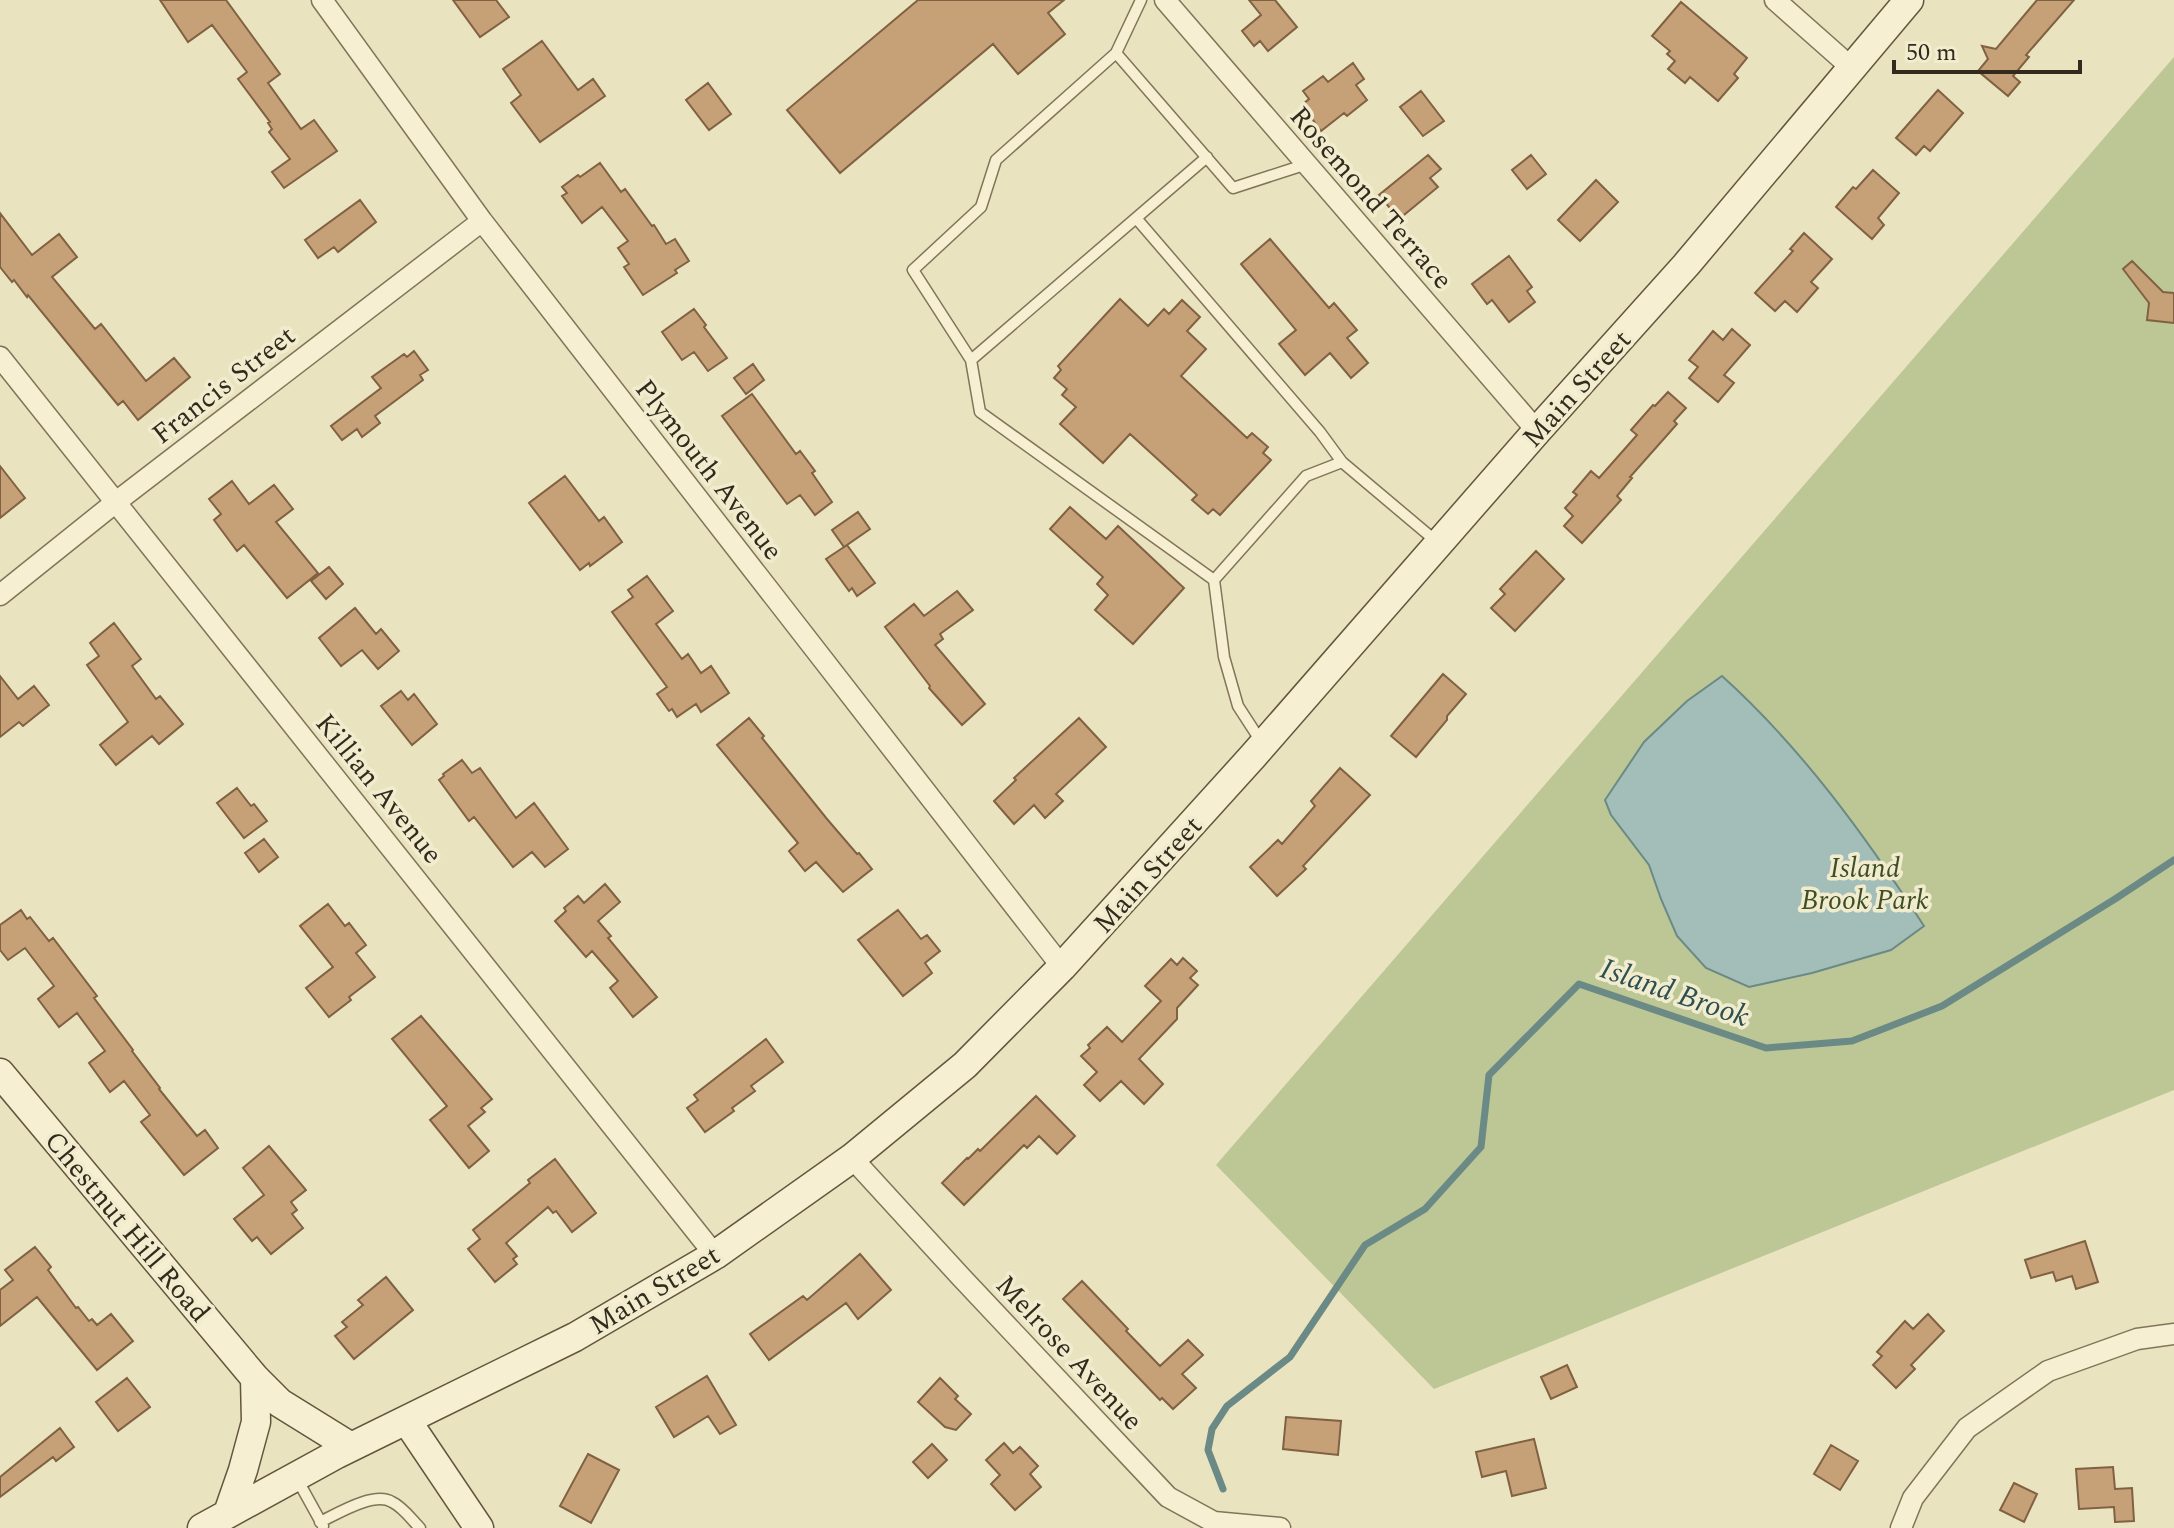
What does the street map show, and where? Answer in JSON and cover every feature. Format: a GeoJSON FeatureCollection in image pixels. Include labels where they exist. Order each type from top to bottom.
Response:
{"type":"FeatureCollection","features":[{"type":"Feature","properties":{"kind":"main road","name":"Main Street"},"geometry":{"type":"LineString","coordinates":[[202,1528],[351,1447],[575,1337],[715,1255],[852,1158],[965,1065],[1062,967],[1263,745],[1686,265],[1909,0]]}},
{"type":"Feature","properties":{"kind":"main road","name":"Chestnut Hill Road"},"geometry":{"type":"LineString","coordinates":[[5,1089],[255,1378],[280,1403],[351,1447]]}},
{"type":"Feature","properties":{"kind":"main road"},"geometry":{"type":"LineString","coordinates":[[228,1513],[256,1422],[255,1378]]}},
{"type":"Feature","properties":{"kind":"main road"},"geometry":{"type":"LineString","coordinates":[[407,1421],[479,1528]]}},
{"type":"Feature","properties":{"kind":"street","name":"Plymouth Avenue"},"geometry":{"type":"LineString","coordinates":[[322,0],[482,221],[1062,967]]}},
{"type":"Feature","properties":{"kind":"street","name":"Rosemond Terrace"},"geometry":{"type":"LineString","coordinates":[[1165,0],[1537,431]]}},
{"type":"Feature","properties":{"kind":"street"},"geometry":{"type":"LineString","coordinates":[[1775,0],[1853,69]]}},
{"type":"Feature","properties":{"kind":"street","name":"Francis Street"},"geometry":{"type":"LineString","coordinates":[[0,595],[482,221]]}},
{"type":"Feature","properties":{"kind":"street","name":"Killian Avenue"},"geometry":{"type":"LineString","coordinates":[[0,357],[715,1255]]}},
{"type":"Feature","properties":{"kind":"street","name":"Melrose Avenue"},"geometry":{"type":"LineString","coordinates":[[852,1158],[1168,1497],[1214,1522],[1280,1528]]}},
{"type":"Feature","properties":{"kind":"street"},"geometry":{"type":"LineString","coordinates":[[1901,1528],[1913,1498],[1967,1428],[2048,1371],[2137,1339],[2174,1334]]}},
{"type":"Feature","properties":{"kind":"lane"},"geometry":{"type":"LineString","coordinates":[[1141,0],[1116,53],[996,160],[981,207],[913,270],[971,360],[980,412],[1214,580],[1224,657],[1238,706],[1263,745]]}},
{"type":"Feature","properties":{"kind":"lane"},"geometry":{"type":"LineString","coordinates":[[1116,53],[1233,188],[1307,164]]}},
{"type":"Feature","properties":{"kind":"lane"},"geometry":{"type":"LineString","coordinates":[[971,360],[1207,157]]}},
{"type":"Feature","properties":{"kind":"lane"},"geometry":{"type":"LineString","coordinates":[[1136,218],[1320,432],[1342,462],[1439,544]]}},
{"type":"Feature","properties":{"kind":"lane"},"geometry":{"type":"LineString","coordinates":[[1214,580],[1306,476],[1342,462]]}},
{"type":"Feature","properties":{"kind":"lane"},"geometry":{"type":"LineString","coordinates":[[295,1476],[322,1525],[352,1506],[386,1499],[394,1502],[420,1528]]}},
{"type":"Feature","properties":{"kind":"green space","name":"Island Brook Park"},"geometry":{"type":"Polygon","coordinates":[[[2174,57],[2174,1090],[1434,1389],[1216,1165],[2174,57]]]}},
{"type":"Feature","properties":{"kind":"water"},"geometry":{"type":"Polygon","coordinates":[[[1722,676],[1806,763],[1924,926],[1891,950],[1749,987],[1706,968],[1677,936],[1649,865],[1611,815],[1605,800],[1644,742],[1687,701],[1722,676]]]}},
{"type":"Feature","properties":{"kind":"building"},"geometry":{"type":"Polygon","coordinates":[[[160,0],[226,0],[280,74],[268,83],[301,129],[314,120],[337,151],[284,188],[272,172],[290,159],[269,132],[272,129],[270,122],[238,79],[247,72],[212,25],[188,42],[160,0]]]}},
{"type":"Feature","properties":{"kind":"building"},"geometry":{"type":"Polygon","coordinates":[[[453,0],[496,0],[509,17],[480,37],[453,0]]]}},
{"type":"Feature","properties":{"kind":"building"},"geometry":{"type":"Polygon","coordinates":[[[918,0],[1064,0],[1048,13],[1065,34],[1018,74],[993,44],[840,173],[787,110],[918,0]]]}},
{"type":"Feature","properties":{"kind":"building"},"geometry":{"type":"Polygon","coordinates":[[[1249,0],[1275,0],[1297,27],[1268,51],[1260,41],[1254,46],[1242,31],[1261,15],[1249,0]]]}},
{"type":"Feature","properties":{"kind":"building"},"geometry":{"type":"Polygon","coordinates":[[[2037,0],[2074,0],[2026,55],[2029,57],[2013,76],[2020,82],[2008,96],[1978,71],[1988,59],[1982,46],[1996,49],[2037,0]]]}},
{"type":"Feature","properties":{"kind":"building"},"geometry":{"type":"Polygon","coordinates":[[[1681,2],[1747,58],[1734,74],[1738,78],[1718,101],[1690,77],[1685,83],[1668,69],[1675,61],[1667,54],[1670,51],[1652,36],[1681,2]]]}},
{"type":"Feature","properties":{"kind":"building"},"geometry":{"type":"Polygon","coordinates":[[[542,41],[578,90],[593,79],[605,96],[540,142],[511,103],[521,95],[503,69],[542,41]]]}},
{"type":"Feature","properties":{"kind":"building"},"geometry":{"type":"Polygon","coordinates":[[[1353,63],[1364,79],[1356,85],[1367,100],[1321,131],[1302,105],[1309,99],[1303,91],[1323,76],[1328,82],[1353,63]]]}},
{"type":"Feature","properties":{"kind":"building"},"geometry":{"type":"Polygon","coordinates":[[[708,83],[731,114],[709,130],[686,100],[708,83]]]}},
{"type":"Feature","properties":{"kind":"building"},"geometry":{"type":"Polygon","coordinates":[[[1938,90],[1963,113],[1930,151],[1924,146],[1916,155],[1896,138],[1938,90]]]}},
{"type":"Feature","properties":{"kind":"building"},"geometry":{"type":"Polygon","coordinates":[[[1421,91],[1444,121],[1423,136],[1400,107],[1421,91]]]}},
{"type":"Feature","properties":{"kind":"building"},"geometry":{"type":"Polygon","coordinates":[[[1428,155],[1441,169],[1430,178],[1438,187],[1399,219],[1379,195],[1428,155]]]}},
{"type":"Feature","properties":{"kind":"building"},"geometry":{"type":"Polygon","coordinates":[[[1531,155],[1546,174],[1527,189],[1512,170],[1531,155]]]}},
{"type":"Feature","properties":{"kind":"building"},"geometry":{"type":"Polygon","coordinates":[[[600,163],[621,192],[625,189],[666,244],[675,239],[689,261],[675,270],[677,273],[643,295],[624,267],[629,264],[618,248],[628,241],[602,207],[582,223],[562,196],[567,193],[562,187],[600,163]]]}},
{"type":"Feature","properties":{"kind":"building"},"geometry":{"type":"Polygon","coordinates":[[[1873,170],[1899,193],[1878,218],[1884,225],[1872,239],[1836,207],[1873,170]]]}},
{"type":"Feature","properties":{"kind":"building"},"geometry":{"type":"Polygon","coordinates":[[[1596,180],[1618,202],[1580,241],[1558,220],[1596,180]]]}},
{"type":"Feature","properties":{"kind":"building"},"geometry":{"type":"Polygon","coordinates":[[[360,200],[376,222],[338,252],[334,247],[318,258],[305,240],[360,200]]]}},
{"type":"Feature","properties":{"kind":"building"},"geometry":{"type":"Polygon","coordinates":[[[0,213],[32,255],[59,234],[77,257],[52,277],[95,329],[101,324],[146,381],[174,358],[190,377],[138,420],[123,401],[118,405],[28,295],[0,267],[0,213]]]}},
{"type":"Feature","properties":{"kind":"building"},"geometry":{"type":"Polygon","coordinates":[[[1804,233],[1832,259],[1811,282],[1818,288],[1797,312],[1785,301],[1775,311],[1755,293],[1793,251],[1790,249],[1804,233]]]}},
{"type":"Feature","properties":{"kind":"building"},"geometry":{"type":"Polygon","coordinates":[[[1270,239],[1329,308],[1334,303],[1357,330],[1347,338],[1368,363],[1351,378],[1330,353],[1305,375],[1279,344],[1296,330],[1241,264],[1270,239]]]}},
{"type":"Feature","properties":{"kind":"building"},"geometry":{"type":"Polygon","coordinates":[[[1509,256],[1532,287],[1527,291],[1535,302],[1509,322],[1492,300],[1487,304],[1472,284],[1509,256]]]}},
{"type":"Feature","properties":{"kind":"building"},"geometry":{"type":"Polygon","coordinates":[[[2132,261],[2163,292],[2174,293],[2174,323],[2147,320],[2149,303],[2123,269],[2132,261]]]}},
{"type":"Feature","properties":{"kind":"building"},"geometry":{"type":"Polygon","coordinates":[[[1120,299],[1148,326],[1164,309],[1169,314],[1182,300],[1200,317],[1187,331],[1206,349],[1181,376],[1247,438],[1252,433],[1268,447],[1263,453],[1271,460],[1220,515],[1213,509],[1208,514],[1192,500],[1197,495],[1130,434],[1103,463],[1060,424],[1076,407],[1062,395],[1067,389],[1054,378],[1061,370],[1058,366],[1120,299]]]}},
{"type":"Feature","properties":{"kind":"building"},"geometry":{"type":"Polygon","coordinates":[[[694,309],[727,358],[708,371],[694,352],[682,360],[662,332],[694,309]]]}},
{"type":"Feature","properties":{"kind":"building"},"geometry":{"type":"Polygon","coordinates":[[[1732,329],[1750,345],[1724,375],[1734,383],[1718,402],[1689,378],[1698,367],[1689,360],[1713,331],[1723,340],[1732,329]]]}},
{"type":"Feature","properties":{"kind":"building"},"geometry":{"type":"Polygon","coordinates":[[[414,351],[428,370],[420,375],[423,380],[375,416],[380,423],[362,437],[357,429],[342,440],[331,426],[381,388],[372,377],[404,354],[407,357],[414,351]]]}},
{"type":"Feature","properties":{"kind":"building"},"geometry":{"type":"Polygon","coordinates":[[[753,364],[764,380],[746,394],[734,378],[753,364]]]}},
{"type":"Feature","properties":{"kind":"building"},"geometry":{"type":"Polygon","coordinates":[[[1668,392],[1686,408],[1674,421],[1677,424],[1630,477],[1617,496],[1621,500],[1582,543],[1564,526],[1573,516],[1565,508],[1577,495],[1573,492],[1591,471],[1599,478],[1637,435],[1631,430],[1668,392]]]}},
{"type":"Feature","properties":{"kind":"building"},"geometry":{"type":"Polygon","coordinates":[[[752,394],[796,454],[800,451],[815,471],[812,473],[832,502],[815,515],[800,495],[787,504],[722,416],[752,394]]]}},
{"type":"Feature","properties":{"kind":"building"},"geometry":{"type":"Polygon","coordinates":[[[0,466],[25,498],[0,518],[0,466]]]}},
{"type":"Feature","properties":{"kind":"building"},"geometry":{"type":"Polygon","coordinates":[[[565,476],[599,521],[604,517],[622,542],[580,570],[529,503],[565,476]]]}},
{"type":"Feature","properties":{"kind":"building"},"geometry":{"type":"Polygon","coordinates":[[[232,481],[249,504],[274,485],[293,509],[276,522],[318,573],[287,598],[244,545],[237,551],[214,520],[221,514],[209,499],[232,481]]]}},
{"type":"Feature","properties":{"kind":"building"},"geometry":{"type":"Polygon","coordinates":[[[1070,507],[1106,539],[1118,526],[1184,588],[1133,644],[1095,610],[1108,595],[1097,584],[1103,577],[1050,529],[1070,507]]]}},
{"type":"Feature","properties":{"kind":"building"},"geometry":{"type":"Polygon","coordinates":[[[858,512],[870,529],[844,547],[832,530],[858,512]]]}},
{"type":"Feature","properties":{"kind":"building"},"geometry":{"type":"Polygon","coordinates":[[[847,545],[875,583],[857,596],[852,588],[849,591],[826,559],[847,545]]]}},
{"type":"Feature","properties":{"kind":"building"},"geometry":{"type":"Polygon","coordinates":[[[1536,551],[1564,579],[1515,631],[1491,608],[1505,594],[1500,589],[1536,551]]]}},
{"type":"Feature","properties":{"kind":"building"},"geometry":{"type":"Polygon","coordinates":[[[329,567],[343,584],[326,599],[311,581],[329,567]]]}},
{"type":"Feature","properties":{"kind":"building"},"geometry":{"type":"Polygon","coordinates":[[[647,576],[673,611],[656,624],[682,659],[688,654],[701,673],[711,666],[729,693],[701,712],[696,704],[677,717],[672,709],[669,711],[657,694],[667,687],[612,612],[633,597],[628,590],[647,576]]]}},
{"type":"Feature","properties":{"kind":"building"},"geometry":{"type":"Polygon","coordinates":[[[957,591],[973,610],[940,634],[943,639],[935,645],[985,704],[962,725],[929,688],[885,627],[914,604],[924,616],[957,591]]]}},
{"type":"Feature","properties":{"kind":"building"},"geometry":{"type":"Polygon","coordinates":[[[355,608],[376,634],[381,629],[399,651],[378,669],[362,650],[341,666],[319,638],[355,608]]]}},
{"type":"Feature","properties":{"kind":"building"},"geometry":{"type":"Polygon","coordinates":[[[114,623],[141,659],[132,666],[156,699],[160,696],[183,724],[159,744],[152,736],[116,765],[100,745],[128,722],[87,665],[99,656],[90,643],[114,623]]]}},
{"type":"Feature","properties":{"kind":"building"},"geometry":{"type":"Polygon","coordinates":[[[1443,674],[1466,694],[1416,757],[1391,736],[1443,674]]]}},
{"type":"Feature","properties":{"kind":"building"},"geometry":{"type":"Polygon","coordinates":[[[0,676],[18,699],[34,686],[49,705],[23,726],[19,722],[0,737],[0,676]]]}},
{"type":"Feature","properties":{"kind":"building"},"geometry":{"type":"Polygon","coordinates":[[[401,691],[408,700],[414,694],[437,724],[412,745],[381,706],[401,691]]]}},
{"type":"Feature","properties":{"kind":"building"},"geometry":{"type":"Polygon","coordinates":[[[749,718],[827,819],[872,869],[843,892],[816,862],[805,871],[789,851],[798,843],[717,745],[749,718]]]}},
{"type":"Feature","properties":{"kind":"building"},"geometry":{"type":"Polygon","coordinates":[[[1079,718],[1106,747],[1056,794],[1063,801],[1045,818],[1034,805],[1014,824],[994,801],[1016,780],[1014,778],[1079,718]]]}},
{"type":"Feature","properties":{"kind":"building"},"geometry":{"type":"Polygon","coordinates":[[[462,760],[472,773],[480,768],[516,818],[534,803],[568,849],[545,867],[532,852],[513,867],[474,817],[469,821],[439,780],[462,760]]]}},
{"type":"Feature","properties":{"kind":"building"},"geometry":{"type":"Polygon","coordinates":[[[1340,768],[1370,795],[1303,866],[1306,869],[1277,896],[1250,867],[1278,840],[1282,844],[1315,806],[1311,801],[1340,768]]]}},
{"type":"Feature","properties":{"kind":"building"},"geometry":{"type":"Polygon","coordinates":[[[237,788],[267,821],[244,838],[217,803],[237,788]]]}},
{"type":"Feature","properties":{"kind":"building"},"geometry":{"type":"Polygon","coordinates":[[[264,839],[278,857],[259,872],[245,853],[264,839]]]}},
{"type":"Feature","properties":{"kind":"building"},"geometry":{"type":"Polygon","coordinates":[[[605,884],[620,902],[598,921],[611,936],[608,938],[657,997],[633,1017],[610,988],[618,981],[592,951],[586,957],[555,921],[578,896],[584,903],[605,884]]]}},
{"type":"Feature","properties":{"kind":"building"},"geometry":{"type":"Polygon","coordinates":[[[328,904],[345,926],[349,923],[366,945],[356,953],[375,977],[329,1017],[306,988],[333,967],[300,926],[328,904]]]}},
{"type":"Feature","properties":{"kind":"building"},"geometry":{"type":"Polygon","coordinates":[[[21,910],[49,941],[53,938],[97,996],[94,998],[159,1089],[197,1136],[205,1130],[218,1148],[184,1175],[141,1122],[150,1115],[124,1081],[110,1092],[89,1063],[105,1051],[77,1013],[59,1027],[38,999],[54,986],[25,948],[8,960],[0,950],[0,925],[21,910]]]}},
{"type":"Feature","properties":{"kind":"building"},"geometry":{"type":"Polygon","coordinates":[[[898,910],[921,939],[927,935],[940,951],[925,963],[932,973],[903,996],[858,940],[898,910]]]}},
{"type":"Feature","properties":{"kind":"building"},"geometry":{"type":"Polygon","coordinates":[[[1183,958],[1197,971],[1190,978],[1198,985],[1177,1008],[1177,1019],[1139,1059],[1163,1084],[1144,1104],[1121,1081],[1100,1101],[1084,1085],[1097,1072],[1081,1056],[1107,1027],[1122,1042],[1161,1001],[1145,986],[1171,959],[1177,965],[1183,958]]]}},
{"type":"Feature","properties":{"kind":"building"},"geometry":{"type":"Polygon","coordinates":[[[421,1016],[492,1099],[481,1108],[485,1112],[468,1126],[489,1151],[469,1168],[430,1120],[447,1106],[392,1039],[421,1016]]]}},
{"type":"Feature","properties":{"kind":"building"},"geometry":{"type":"Polygon","coordinates":[[[766,1039],[783,1062],[751,1086],[755,1091],[732,1108],[734,1111],[705,1132],[687,1108],[698,1100],[694,1095],[766,1039]]]}},
{"type":"Feature","properties":{"kind":"building"},"geometry":{"type":"Polygon","coordinates":[[[1036,1096],[1075,1136],[1057,1154],[1039,1136],[1027,1148],[1024,1145],[964,1205],[942,1183],[1036,1096]]]}},
{"type":"Feature","properties":{"kind":"building"},"geometry":{"type":"Polygon","coordinates":[[[269,1146],[306,1190],[291,1202],[297,1210],[292,1214],[303,1228],[271,1254],[257,1237],[252,1241],[234,1219],[264,1195],[243,1168],[269,1146]]]}},
{"type":"Feature","properties":{"kind":"building"},"geometry":{"type":"Polygon","coordinates":[[[555,1159],[596,1213],[572,1232],[556,1211],[553,1213],[548,1207],[506,1243],[517,1256],[513,1259],[517,1264],[495,1282],[468,1249],[480,1239],[473,1230],[555,1159]]]}},
{"type":"Feature","properties":{"kind":"building"},"geometry":{"type":"Polygon","coordinates":[[[2085,1241],[2098,1282],[2076,1289],[2072,1276],[2056,1281],[2053,1272],[2031,1278],[2025,1260],[2085,1241]]]}},
{"type":"Feature","properties":{"kind":"building"},"geometry":{"type":"Polygon","coordinates":[[[35,1247],[51,1267],[48,1270],[89,1321],[92,1319],[97,1325],[111,1314],[133,1341],[97,1370],[37,1297],[0,1326],[0,1290],[13,1280],[5,1270],[35,1247]]]}},
{"type":"Feature","properties":{"kind":"building"},"geometry":{"type":"Polygon","coordinates":[[[860,1254],[891,1290],[858,1319],[846,1303],[769,1360],[750,1334],[803,1296],[807,1300],[860,1254]]]}},
{"type":"Feature","properties":{"kind":"building"},"geometry":{"type":"Polygon","coordinates":[[[386,1277],[413,1310],[354,1359],[335,1336],[347,1327],[342,1322],[363,1305],[358,1300],[386,1277]]]}},
{"type":"Feature","properties":{"kind":"building"},"geometry":{"type":"Polygon","coordinates":[[[1082,1281],[1160,1366],[1188,1340],[1203,1355],[1182,1374],[1196,1388],[1173,1409],[1162,1398],[1160,1400],[1063,1299],[1082,1281]]]}},
{"type":"Feature","properties":{"kind":"building"},"geometry":{"type":"Polygon","coordinates":[[[1928,1314],[1944,1331],[1911,1365],[1915,1369],[1896,1388],[1873,1365],[1882,1356],[1877,1352],[1905,1321],[1913,1329],[1928,1314]]]}},
{"type":"Feature","properties":{"kind":"building"},"geometry":{"type":"Polygon","coordinates":[[[1567,1365],[1577,1387],[1551,1399],[1541,1377],[1567,1365]]]}},
{"type":"Feature","properties":{"kind":"building"},"geometry":{"type":"Polygon","coordinates":[[[707,1376],[736,1425],[720,1434],[708,1416],[674,1437],[656,1407],[707,1376]]]}},
{"type":"Feature","properties":{"kind":"building"},"geometry":{"type":"Polygon","coordinates":[[[127,1378],[150,1407],[118,1431],[96,1402],[127,1378]]]}},
{"type":"Feature","properties":{"kind":"building"},"geometry":{"type":"Polygon","coordinates":[[[940,1378],[971,1414],[956,1430],[945,1427],[918,1402],[940,1378]]]}},
{"type":"Feature","properties":{"kind":"building"},"geometry":{"type":"Polygon","coordinates":[[[1286,1417],[1341,1421],[1338,1455],[1283,1449],[1286,1417]]]}},
{"type":"Feature","properties":{"kind":"building"},"geometry":{"type":"Polygon","coordinates":[[[60,1428],[74,1447],[56,1461],[53,1457],[0,1497],[0,1477],[60,1428]]]}},
{"type":"Feature","properties":{"kind":"building"},"geometry":{"type":"Polygon","coordinates":[[[1534,1439],[1546,1488],[1512,1496],[1506,1471],[1482,1477],[1476,1452],[1534,1439]]]}},
{"type":"Feature","properties":{"kind":"building"},"geometry":{"type":"Polygon","coordinates":[[[1004,1443],[1013,1453],[1020,1447],[1038,1466],[1030,1474],[1041,1487],[1015,1510],[991,1484],[1000,1475],[986,1460],[1004,1443]]]}},
{"type":"Feature","properties":{"kind":"building"},"geometry":{"type":"Polygon","coordinates":[[[932,1444],[947,1460],[928,1478],[913,1462],[932,1444]]]}},
{"type":"Feature","properties":{"kind":"building"},"geometry":{"type":"Polygon","coordinates":[[[1831,1445],[1858,1461],[1840,1490],[1814,1474],[1831,1445]]]}},
{"type":"Feature","properties":{"kind":"building"},"geometry":{"type":"Polygon","coordinates":[[[588,1454],[619,1470],[591,1523],[560,1506],[588,1454]]]}},
{"type":"Feature","properties":{"kind":"building"},"geometry":{"type":"Polygon","coordinates":[[[2113,1467],[2115,1489],[2132,1488],[2134,1521],[2115,1522],[2114,1507],[2079,1509],[2076,1469],[2113,1467]]]}},
{"type":"Feature","properties":{"kind":"building"},"geometry":{"type":"Polygon","coordinates":[[[2014,1483],[2037,1494],[2024,1522],[2000,1510],[2014,1483]]]}},
{"type":"Feature","properties":{"kind":"waterway","name":"Island Brook"},"geometry":{"type":"LineString","coordinates":[[1223,1489],[1208,1450],[1212,1429],[1227,1406],[1290,1357],[1365,1245],[1425,1209],[1481,1147],[1489,1075],[1579,984],[1766,1048],[1852,1041],[1942,1006],[2174,860]]}}]}
